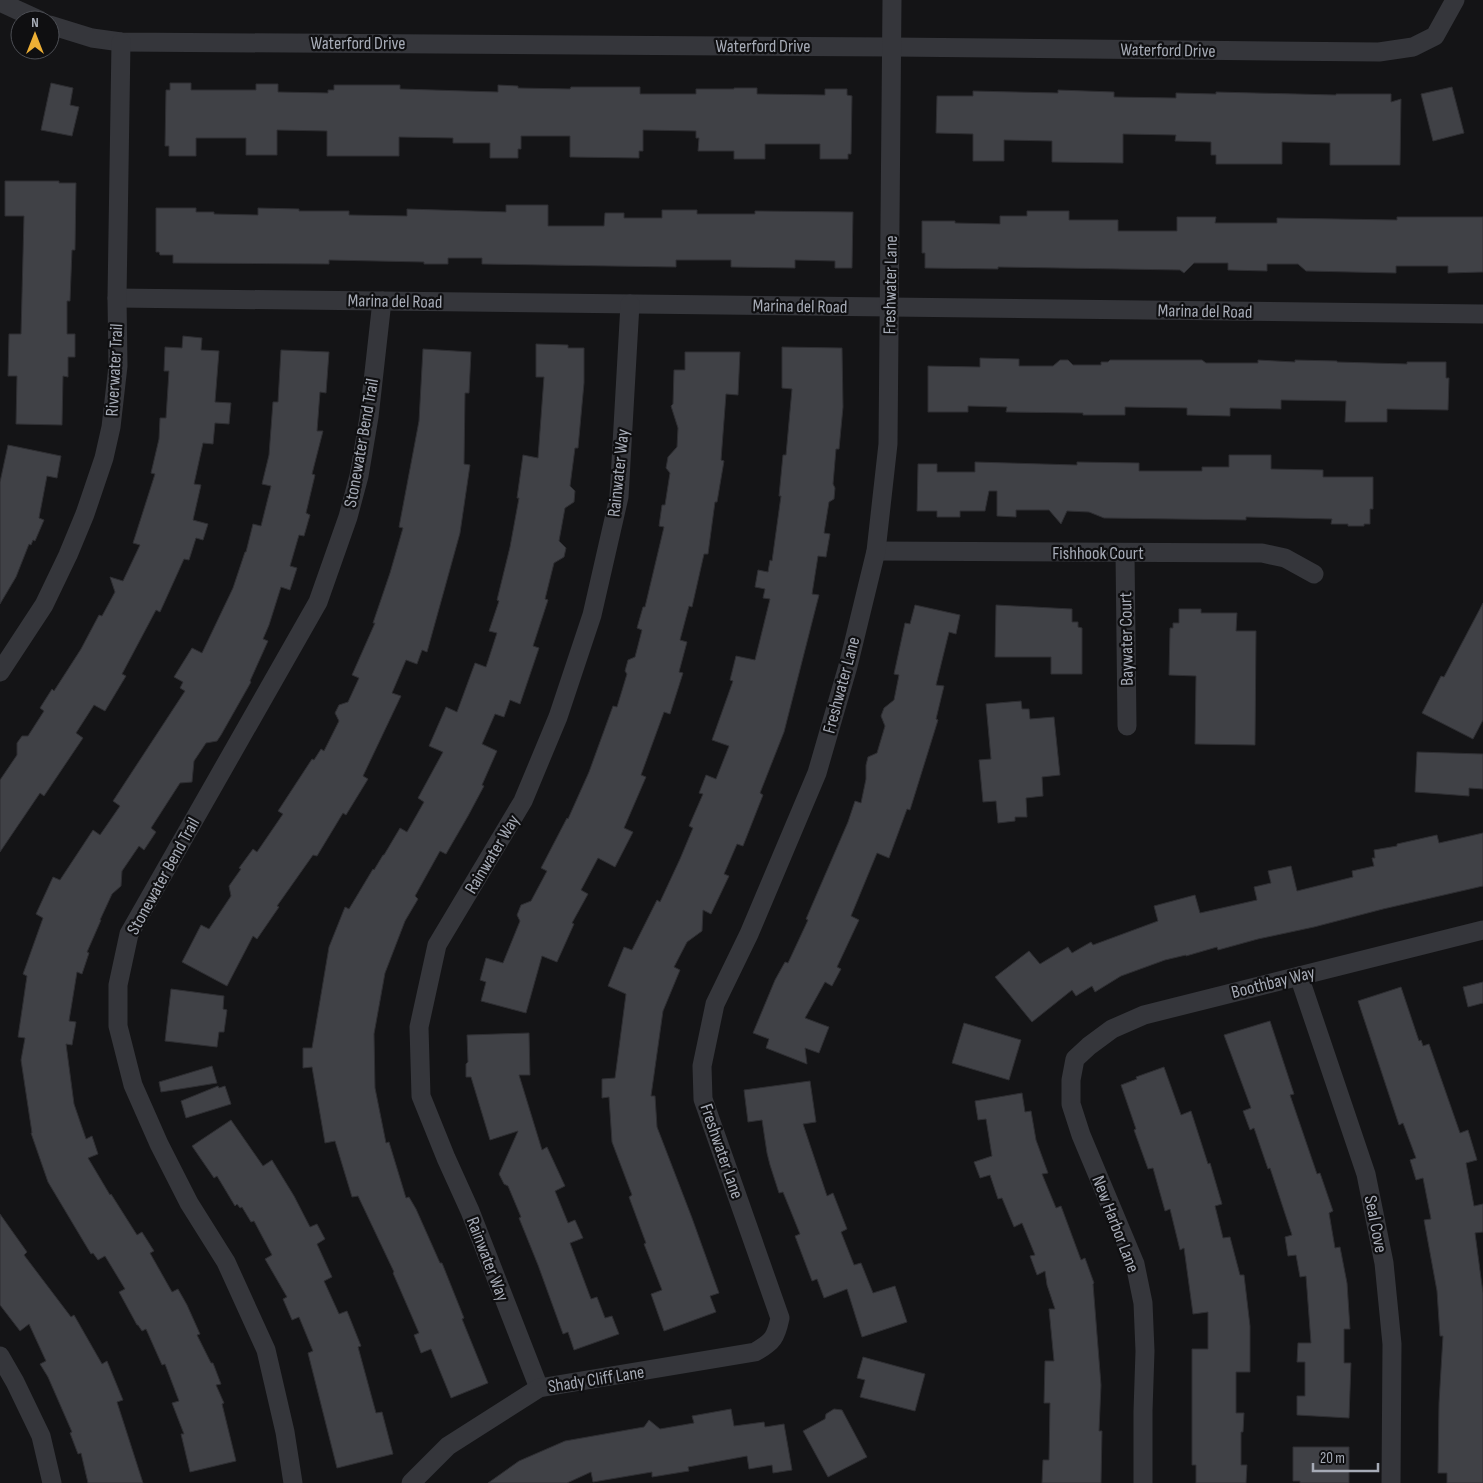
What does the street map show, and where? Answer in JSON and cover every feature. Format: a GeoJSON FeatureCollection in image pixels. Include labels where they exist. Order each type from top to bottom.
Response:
{"type":"FeatureCollection","features":[{"type":"Feature","properties":{"kind":"street","name":"Freshwater Lane"},"geometry":{"type":"LineString","coordinates":[[776,1336],[780,1318],[703,1099],[702,1066],[715,1004],[749,934],[817,773],[848,666],[876,551],[888,444],[892,0]]}},
{"type":"Feature","properties":{"kind":"street","name":"Waterford Drive"},"geometry":{"type":"LineString","coordinates":[[60,28],[92,38],[121,42],[1379,52],[1413,47],[1434,36],[1455,0]]}},
{"type":"Feature","properties":{"kind":"street"},"geometry":{"type":"LineString","coordinates":[[0,2],[17,10]]}},
{"type":"Feature","properties":{"kind":"street","name":"Riverwater Trail"},"geometry":{"type":"LineString","coordinates":[[0,672],[44,605],[68,555],[85,514],[104,458],[111,427],[118,366],[117,298],[121,42]]}},
{"type":"Feature","properties":{"kind":"street","name":"Marina del Road"},"geometry":{"type":"LineString","coordinates":[[117,298],[1483,314]]}},
{"type":"Feature","properties":{"kind":"street","name":"Stonewater Bend Trail"},"geometry":{"type":"LineString","coordinates":[[293,1483],[285,1432],[266,1350],[226,1262],[188,1203],[133,1085],[118,1026],[118,985],[129,934],[318,602],[348,517],[359,476],[370,417],[382,301]]}},
{"type":"Feature","properties":{"kind":"street","name":"Rainwater Way"},"geometry":{"type":"LineString","coordinates":[[539,1388],[470,1211],[446,1158],[422,1096],[419,1027],[437,945],[523,801],[558,717],[592,615],[619,496],[630,304]]}},
{"type":"Feature","properties":{"kind":"street","name":"Fishhook Court"},"geometry":{"type":"LineString","coordinates":[[876,551],[1262,553],[1285,558],[1314,574]]}},
{"type":"Feature","properties":{"kind":"street","name":"Baywater Court"},"geometry":{"type":"LineString","coordinates":[[1125,553],[1127,726]]}},
{"type":"Feature","properties":{"kind":"street","name":"Boothbay Way"},"geometry":{"type":"LineString","coordinates":[[1075,1059],[1112,1029],[1144,1015],[1483,930]]}},
{"type":"Feature","properties":{"kind":"street","name":"Seal Cove"},"geometry":{"type":"LineString","coordinates":[[1299,976],[1366,1174],[1384,1263],[1392,1344],[1390,1483]]}},
{"type":"Feature","properties":{"kind":"street","name":"New Harbor Lane"},"geometry":{"type":"LineString","coordinates":[[1075,1059],[1071,1080],[1071,1104],[1080,1135],[1135,1264],[1143,1303],[1145,1351],[1143,1483]]}},
{"type":"Feature","properties":{"kind":"street","name":"Shady Cliff Lane"},"geometry":{"type":"LineString","coordinates":[[411,1483],[448,1446],[539,1388],[755,1352],[767,1346],[776,1336]]}},
{"type":"Feature","properties":{"kind":"street"},"geometry":{"type":"LineString","coordinates":[[0,1356],[16,1382],[41,1436],[52,1483]]}},
{"type":"Feature","properties":{"kind":"building"},"geometry":{"type":"Polygon","coordinates":[[[51,83],[73,88],[70,105],[79,107],[72,136],[41,130],[51,83]]]}},
{"type":"Feature","properties":{"kind":"building"},"geometry":{"type":"Polygon","coordinates":[[[170,83],[191,83],[191,90],[256,90],[256,84],[278,84],[278,92],[328,93],[328,90],[334,90],[334,85],[400,85],[400,89],[498,92],[498,85],[518,86],[518,88],[570,89],[571,87],[640,87],[640,94],[696,94],[696,89],[757,88],[757,94],[825,95],[825,89],[847,89],[847,95],[852,96],[851,154],[848,154],[848,159],[820,159],[820,144],[765,144],[765,159],[734,159],[734,151],[698,151],[699,138],[696,138],[696,131],[643,130],[643,151],[639,151],[639,158],[570,157],[570,136],[521,136],[521,149],[518,149],[518,158],[490,158],[490,143],[453,143],[453,138],[399,137],[399,156],[327,156],[327,131],[277,130],[277,155],[246,155],[246,138],[196,138],[196,156],[169,156],[169,146],[165,146],[166,90],[170,90],[170,83]]]}},
{"type":"Feature","properties":{"kind":"building"},"geometry":{"type":"Polygon","coordinates":[[[1452,87],[1464,133],[1433,141],[1421,94],[1452,87]]]}},
{"type":"Feature","properties":{"kind":"building"},"geometry":{"type":"Polygon","coordinates":[[[1058,90],[1114,92],[1114,97],[1176,98],[1176,93],[1216,94],[1216,92],[1336,95],[1391,94],[1391,102],[1401,99],[1400,165],[1330,165],[1330,143],[1282,142],[1282,164],[1216,164],[1216,155],[1211,155],[1211,142],[1175,141],[1176,135],[1123,134],[1123,163],[1052,162],[1052,141],[1004,140],[1004,161],[973,161],[973,134],[936,133],[937,96],[973,96],[973,91],[1058,93],[1058,90]]]}},
{"type":"Feature","properties":{"kind":"building"},"geometry":{"type":"Polygon","coordinates":[[[5,181],[59,181],[59,183],[76,183],[75,250],[72,250],[70,301],[67,301],[67,334],[75,334],[75,357],[68,357],[68,377],[63,376],[62,425],[16,424],[17,376],[8,376],[9,334],[21,334],[24,216],[5,216],[5,181]]]}},
{"type":"Feature","properties":{"kind":"building"},"geometry":{"type":"Polygon","coordinates":[[[506,205],[548,205],[548,226],[604,226],[605,213],[624,213],[624,218],[662,218],[662,210],[697,210],[697,214],[755,214],[755,211],[853,212],[852,268],[835,268],[835,261],[795,260],[795,268],[731,267],[731,260],[676,260],[676,267],[482,264],[482,258],[448,258],[448,264],[329,260],[329,264],[173,263],[173,255],[160,255],[159,252],[156,252],[156,208],[196,208],[196,212],[214,212],[214,214],[258,215],[258,208],[299,209],[299,211],[349,211],[349,215],[407,216],[407,209],[506,212],[506,205]]]}},
{"type":"Feature","properties":{"kind":"building"},"geometry":{"type":"Polygon","coordinates":[[[1027,211],[1069,211],[1069,220],[1118,220],[1118,231],[1177,231],[1177,217],[1216,217],[1215,223],[1277,223],[1277,218],[1397,220],[1397,217],[1483,217],[1483,272],[1448,273],[1448,266],[1396,266],[1396,273],[1306,271],[1298,264],[1267,264],[1267,271],[1228,270],[1228,263],[1194,263],[1184,273],[1180,270],[998,267],[998,269],[925,268],[925,253],[922,253],[922,221],[1000,224],[1000,216],[1027,216],[1027,211]]]}},
{"type":"Feature","properties":{"kind":"building"},"geometry":{"type":"Polygon","coordinates":[[[183,336],[202,338],[201,350],[219,351],[215,402],[231,403],[229,424],[215,423],[213,444],[203,443],[194,484],[201,485],[193,520],[208,524],[203,540],[196,538],[189,560],[184,559],[160,612],[156,610],[122,674],[126,676],[105,711],[94,705],[76,733],[83,738],[44,796],[40,793],[0,852],[0,780],[17,755],[17,743],[22,736],[28,736],[44,711],[40,708],[52,689],[54,691],[81,649],[99,615],[102,616],[115,592],[110,577],[123,581],[140,545],[133,543],[155,474],[151,473],[159,439],[160,418],[166,418],[169,371],[164,371],[165,347],[182,348],[183,336]]]}},
{"type":"Feature","properties":{"kind":"building"},"geometry":{"type":"Polygon","coordinates":[[[536,344],[568,345],[568,348],[584,348],[584,383],[578,448],[575,448],[570,486],[575,491],[574,502],[565,508],[559,541],[566,548],[564,557],[554,563],[545,599],[548,600],[533,646],[539,648],[520,704],[510,700],[504,717],[495,714],[482,744],[497,751],[482,785],[484,786],[446,854],[440,851],[415,896],[418,899],[405,921],[385,973],[374,1034],[375,1088],[386,1143],[389,1142],[406,1198],[409,1197],[416,1209],[440,1263],[442,1263],[488,1383],[451,1398],[431,1349],[421,1353],[414,1335],[419,1333],[394,1272],[358,1196],[352,1197],[335,1141],[325,1143],[312,1067],[303,1068],[303,1048],[312,1048],[329,947],[345,907],[349,909],[400,828],[407,832],[424,802],[418,798],[443,752],[429,746],[446,707],[457,712],[475,663],[486,667],[497,633],[489,631],[499,601],[497,600],[510,547],[519,498],[517,498],[523,455],[538,458],[544,377],[536,377],[536,344]]]}},
{"type":"Feature","properties":{"kind":"building"},"geometry":{"type":"Polygon","coordinates":[[[782,347],[842,348],[843,407],[839,449],[836,449],[833,484],[835,488],[834,499],[829,502],[824,533],[830,534],[826,557],[818,556],[812,594],[819,595],[784,732],[760,793],[763,795],[743,846],[737,844],[724,874],[729,876],[711,914],[703,910],[702,931],[687,942],[674,967],[680,970],[663,1011],[651,1096],[655,1096],[657,1127],[719,1293],[710,1296],[716,1312],[664,1331],[651,1294],[662,1290],[644,1244],[646,1243],[629,1197],[632,1195],[612,1142],[609,1097],[602,1098],[602,1079],[615,1078],[626,994],[608,986],[624,947],[632,950],[657,900],[660,902],[693,828],[689,826],[703,794],[699,793],[706,775],[716,779],[729,746],[712,740],[733,681],[730,680],[736,656],[755,660],[770,599],[763,598],[765,589],[755,587],[758,570],[768,572],[770,560],[772,561],[781,496],[779,496],[783,455],[786,455],[792,389],[782,388],[782,347]]]}},
{"type":"Feature","properties":{"kind":"building"},"geometry":{"type":"Polygon","coordinates":[[[423,349],[471,352],[469,393],[465,393],[464,464],[470,465],[460,533],[427,652],[422,650],[417,664],[406,660],[392,693],[401,696],[363,776],[368,779],[346,815],[343,813],[317,856],[313,855],[277,906],[279,907],[257,939],[253,936],[227,986],[182,962],[201,925],[209,929],[231,896],[229,886],[241,869],[239,868],[253,849],[257,852],[283,814],[278,811],[312,759],[314,760],[321,749],[324,751],[339,721],[335,713],[339,705],[348,702],[359,678],[352,675],[375,623],[373,623],[403,528],[399,527],[419,421],[423,349]]]}},
{"type":"Feature","properties":{"kind":"building"},"geometry":{"type":"Polygon","coordinates":[[[281,350],[329,352],[326,393],[320,392],[317,431],[323,431],[312,474],[315,475],[306,513],[310,515],[304,536],[299,535],[290,566],[297,568],[290,590],[281,587],[263,639],[268,641],[251,682],[221,735],[217,741],[206,743],[194,761],[192,782],[180,783],[151,828],[156,832],[144,850],[139,846],[122,871],[121,886],[112,894],[100,920],[87,952],[89,953],[82,974],[77,972],[69,1021],[76,1022],[72,1045],[66,1044],[74,1104],[86,1139],[92,1136],[98,1154],[88,1158],[137,1235],[142,1232],[154,1251],[150,1253],[172,1292],[178,1289],[200,1334],[197,1335],[211,1363],[213,1363],[221,1384],[216,1385],[224,1403],[222,1404],[236,1461],[190,1472],[181,1434],[184,1434],[172,1403],[179,1401],[165,1364],[162,1365],[146,1329],[142,1331],[137,1325],[119,1292],[125,1289],[105,1256],[98,1260],[93,1253],[91,1254],[48,1182],[31,1133],[21,1060],[25,1038],[18,1037],[27,976],[23,974],[43,918],[36,914],[53,877],[60,880],[93,830],[100,835],[120,806],[113,801],[185,691],[180,688],[183,682],[174,677],[192,648],[202,653],[233,588],[246,552],[253,524],[261,526],[271,486],[262,484],[269,455],[273,402],[278,402],[281,350]]]}},
{"type":"Feature","properties":{"kind":"building"},"geometry":{"type":"Polygon","coordinates":[[[685,352],[740,352],[738,395],[726,394],[721,460],[724,461],[717,502],[715,502],[708,554],[704,554],[692,607],[689,606],[680,640],[687,642],[679,672],[683,673],[670,714],[664,712],[641,775],[646,777],[624,828],[633,832],[615,867],[598,858],[581,890],[588,894],[572,923],[574,924],[557,962],[542,956],[526,1013],[481,1001],[486,982],[480,980],[486,958],[503,963],[520,921],[517,915],[521,905],[531,901],[547,871],[541,868],[568,819],[589,772],[613,706],[617,707],[627,674],[625,671],[628,660],[635,657],[642,630],[637,628],[643,607],[645,607],[664,527],[659,526],[662,505],[665,505],[670,473],[666,468],[668,457],[677,447],[678,428],[671,406],[673,404],[674,370],[685,370],[685,352]]]}},
{"type":"Feature","properties":{"kind":"building"},"geometry":{"type":"Polygon","coordinates":[[[980,358],[1019,359],[1019,366],[1053,366],[1060,360],[1068,360],[1073,365],[1101,365],[1101,362],[1108,362],[1110,360],[1202,360],[1206,363],[1258,363],[1258,360],[1407,364],[1407,362],[1446,362],[1446,378],[1449,378],[1448,410],[1387,409],[1387,422],[1345,422],[1346,401],[1281,400],[1281,409],[1230,408],[1230,416],[1187,415],[1187,408],[1125,407],[1125,415],[1006,412],[1007,407],[968,406],[968,412],[928,412],[928,366],[980,367],[980,358]]]}},
{"type":"Feature","properties":{"kind":"building"},"geometry":{"type":"Polygon","coordinates":[[[8,445],[61,456],[57,478],[47,476],[39,518],[44,520],[35,541],[33,540],[31,545],[29,544],[16,577],[0,604],[0,482],[8,445]]]}},
{"type":"Feature","properties":{"kind":"building"},"geometry":{"type":"Polygon","coordinates":[[[1229,455],[1271,455],[1271,469],[1323,470],[1323,477],[1373,477],[1373,509],[1370,509],[1370,524],[1348,526],[1348,524],[1331,524],[1332,519],[1246,517],[1246,520],[1104,518],[1089,512],[1067,511],[1061,524],[1049,510],[1016,510],[1016,517],[997,516],[997,491],[989,491],[985,511],[960,511],[960,517],[937,517],[937,511],[917,511],[918,464],[937,464],[937,472],[975,472],[975,462],[1077,465],[1077,462],[1139,463],[1139,471],[1202,471],[1202,467],[1229,467],[1229,455]]]}},
{"type":"Feature","properties":{"kind":"building"},"geometry":{"type":"Polygon","coordinates":[[[1483,603],[1483,720],[1473,739],[1422,713],[1441,676],[1444,677],[1483,603]]]}},
{"type":"Feature","properties":{"kind":"building"},"geometry":{"type":"Polygon","coordinates":[[[915,605],[960,615],[956,634],[949,632],[936,685],[944,686],[936,719],[938,720],[910,810],[907,809],[889,858],[877,853],[851,916],[859,920],[837,967],[841,969],[832,986],[825,982],[805,1018],[829,1027],[819,1053],[805,1048],[807,1064],[766,1048],[769,1039],[753,1033],[775,980],[785,962],[788,963],[808,920],[806,919],[848,822],[855,801],[861,803],[868,757],[877,753],[885,726],[881,716],[884,708],[894,700],[899,675],[894,674],[905,623],[910,624],[915,605]]]}},
{"type":"Feature","properties":{"kind":"building"},"geometry":{"type":"Polygon","coordinates":[[[996,605],[1072,609],[1072,622],[1078,622],[1078,627],[1082,628],[1082,674],[1051,674],[1051,657],[995,657],[996,605]]]}},
{"type":"Feature","properties":{"kind":"building"},"geometry":{"type":"Polygon","coordinates":[[[1179,609],[1201,609],[1201,613],[1237,613],[1236,631],[1256,631],[1255,745],[1195,744],[1196,676],[1169,675],[1170,628],[1173,628],[1173,623],[1179,623],[1179,609]]]}},
{"type":"Feature","properties":{"kind":"building"},"geometry":{"type":"Polygon","coordinates":[[[1021,701],[1022,709],[1029,709],[1030,719],[1054,717],[1060,775],[1042,777],[1043,796],[1026,798],[1027,817],[1015,817],[1015,821],[998,823],[996,801],[983,802],[979,760],[991,759],[986,704],[1021,701]]]}},
{"type":"Feature","properties":{"kind":"building"},"geometry":{"type":"Polygon","coordinates":[[[1417,752],[1483,754],[1483,789],[1469,788],[1469,796],[1415,792],[1417,752]]]}},
{"type":"Feature","properties":{"kind":"building"},"geometry":{"type":"Polygon","coordinates":[[[1483,833],[1483,886],[1218,950],[1217,947],[1165,960],[1121,976],[1095,992],[1092,986],[1076,996],[1072,990],[1032,1022],[995,977],[1029,951],[1040,964],[1068,947],[1072,953],[1091,942],[1093,945],[1158,921],[1154,906],[1195,895],[1200,913],[1257,900],[1254,887],[1271,883],[1268,871],[1291,866],[1297,891],[1353,877],[1352,871],[1374,866],[1372,858],[1375,858],[1374,850],[1437,835],[1439,843],[1483,833]]]}},
{"type":"Feature","properties":{"kind":"building"},"geometry":{"type":"Polygon","coordinates":[[[1483,982],[1483,1003],[1468,1007],[1463,987],[1483,982]]]}},
{"type":"Feature","properties":{"kind":"building"},"geometry":{"type":"Polygon","coordinates":[[[1401,987],[1419,1041],[1421,1040],[1423,1046],[1429,1044],[1460,1133],[1468,1130],[1477,1160],[1466,1163],[1474,1206],[1483,1204],[1483,1232],[1475,1233],[1483,1293],[1483,1483],[1447,1483],[1447,1473],[1438,1473],[1439,1403],[1443,1336],[1440,1336],[1437,1291],[1424,1220],[1431,1219],[1423,1178],[1416,1180],[1410,1160],[1416,1158],[1403,1123],[1399,1125],[1358,1001],[1401,987]]]}},
{"type":"Feature","properties":{"kind":"building"},"geometry":{"type":"Polygon","coordinates":[[[171,989],[224,996],[223,1009],[227,1010],[224,1032],[219,1032],[217,1047],[165,1041],[171,989]]]}},
{"type":"Feature","properties":{"kind":"building"},"geometry":{"type":"Polygon","coordinates":[[[1270,1021],[1294,1094],[1290,1095],[1317,1174],[1320,1173],[1333,1211],[1329,1213],[1335,1248],[1340,1247],[1347,1283],[1350,1329],[1344,1329],[1344,1363],[1351,1363],[1349,1418],[1297,1415],[1297,1396],[1305,1396],[1305,1362],[1297,1362],[1298,1343],[1311,1343],[1306,1276],[1300,1277],[1296,1255],[1288,1256],[1285,1237],[1292,1235],[1270,1168],[1268,1169],[1254,1128],[1250,1130],[1243,1111],[1251,1108],[1224,1035],[1270,1021]]]}},
{"type":"Feature","properties":{"kind":"building"},"geometry":{"type":"Polygon","coordinates":[[[964,1023],[1021,1040],[1009,1080],[952,1063],[964,1023]]]}},
{"type":"Feature","properties":{"kind":"building"},"geometry":{"type":"Polygon","coordinates":[[[529,1033],[530,1075],[519,1075],[542,1150],[547,1147],[565,1186],[555,1191],[568,1223],[575,1220],[583,1238],[570,1243],[591,1299],[597,1297],[605,1318],[612,1316],[619,1334],[574,1350],[568,1332],[563,1334],[519,1218],[521,1217],[508,1186],[504,1184],[499,1174],[518,1131],[490,1140],[471,1077],[466,1077],[466,1064],[468,1062],[467,1035],[529,1033]]]}},
{"type":"Feature","properties":{"kind":"building"},"geometry":{"type":"Polygon","coordinates":[[[212,1066],[217,1083],[161,1092],[159,1082],[212,1066]]]}},
{"type":"Feature","properties":{"kind":"building"},"geometry":{"type":"Polygon","coordinates":[[[1164,1067],[1181,1115],[1191,1111],[1208,1164],[1210,1163],[1222,1204],[1215,1206],[1223,1238],[1230,1237],[1240,1275],[1244,1275],[1250,1326],[1250,1372],[1236,1372],[1236,1413],[1244,1413],[1243,1432],[1241,1432],[1241,1465],[1247,1465],[1246,1483],[1196,1483],[1196,1465],[1192,1465],[1192,1349],[1208,1349],[1208,1312],[1193,1314],[1184,1248],[1180,1250],[1170,1209],[1165,1211],[1153,1168],[1148,1169],[1121,1085],[1137,1079],[1136,1077],[1164,1067]]]}},
{"type":"Feature","properties":{"kind":"building"},"geometry":{"type":"Polygon","coordinates":[[[810,1081],[816,1122],[803,1124],[827,1196],[833,1193],[847,1229],[841,1232],[854,1265],[861,1263],[873,1293],[895,1286],[907,1322],[862,1337],[847,1289],[824,1298],[817,1279],[812,1281],[795,1236],[800,1234],[783,1192],[779,1193],[770,1165],[762,1120],[748,1122],[744,1090],[810,1081]]]}},
{"type":"Feature","properties":{"kind":"building"},"geometry":{"type":"Polygon","coordinates":[[[218,1086],[219,1088],[225,1086],[231,1104],[186,1118],[181,1101],[218,1086]]]}},
{"type":"Feature","properties":{"kind":"building"},"geometry":{"type":"Polygon","coordinates":[[[1022,1093],[1025,1112],[1031,1111],[1036,1140],[1048,1173],[1042,1174],[1056,1208],[1061,1206],[1081,1260],[1085,1258],[1094,1283],[1101,1385],[1099,1431],[1102,1431],[1101,1483],[1042,1483],[1043,1460],[1049,1460],[1050,1403],[1044,1403],[1045,1361],[1054,1361],[1049,1309],[1055,1309],[1047,1285],[1045,1271],[1037,1275],[1030,1256],[1035,1255],[1022,1223],[1014,1227],[1002,1198],[998,1199],[990,1175],[980,1178],[974,1162],[992,1156],[986,1119],[978,1120],[975,1101],[1022,1093]]]}},
{"type":"Feature","properties":{"kind":"building"},"geometry":{"type":"Polygon","coordinates":[[[231,1120],[263,1166],[272,1160],[310,1227],[317,1224],[325,1239],[317,1244],[332,1277],[324,1281],[339,1314],[347,1311],[361,1346],[358,1347],[376,1413],[382,1412],[393,1454],[337,1468],[308,1353],[313,1351],[299,1317],[292,1320],[283,1299],[287,1297],[265,1259],[272,1255],[254,1221],[251,1222],[242,1207],[240,1208],[237,1204],[235,1206],[217,1176],[214,1178],[192,1146],[231,1120]]]}},
{"type":"Feature","properties":{"kind":"building"},"geometry":{"type":"Polygon","coordinates":[[[0,1214],[27,1252],[24,1255],[71,1317],[74,1315],[102,1364],[107,1361],[123,1400],[117,1402],[143,1483],[88,1483],[81,1453],[78,1454],[70,1433],[72,1432],[48,1377],[40,1364],[46,1361],[29,1324],[20,1331],[0,1305],[0,1214]]]}},
{"type":"Feature","properties":{"kind":"building"},"geometry":{"type":"Polygon","coordinates":[[[863,1357],[925,1374],[915,1411],[860,1397],[865,1380],[857,1378],[863,1357]]]}},
{"type":"Feature","properties":{"kind":"building"},"geometry":{"type":"Polygon","coordinates":[[[731,1409],[734,1426],[764,1422],[765,1427],[784,1424],[792,1470],[773,1473],[772,1465],[749,1469],[747,1456],[688,1467],[689,1471],[652,1477],[652,1472],[593,1482],[591,1472],[567,1483],[488,1483],[519,1461],[565,1441],[644,1427],[649,1420],[660,1429],[694,1423],[692,1416],[731,1409]]]}},
{"type":"Feature","properties":{"kind":"building"},"geometry":{"type":"Polygon","coordinates":[[[834,1409],[842,1410],[867,1457],[828,1477],[803,1431],[825,1419],[826,1414],[834,1409]]]}},
{"type":"Feature","properties":{"kind":"building"},"geometry":{"type":"Polygon","coordinates":[[[1293,1447],[1349,1447],[1349,1483],[1300,1483],[1300,1481],[1293,1481],[1293,1447]]]}}]}
